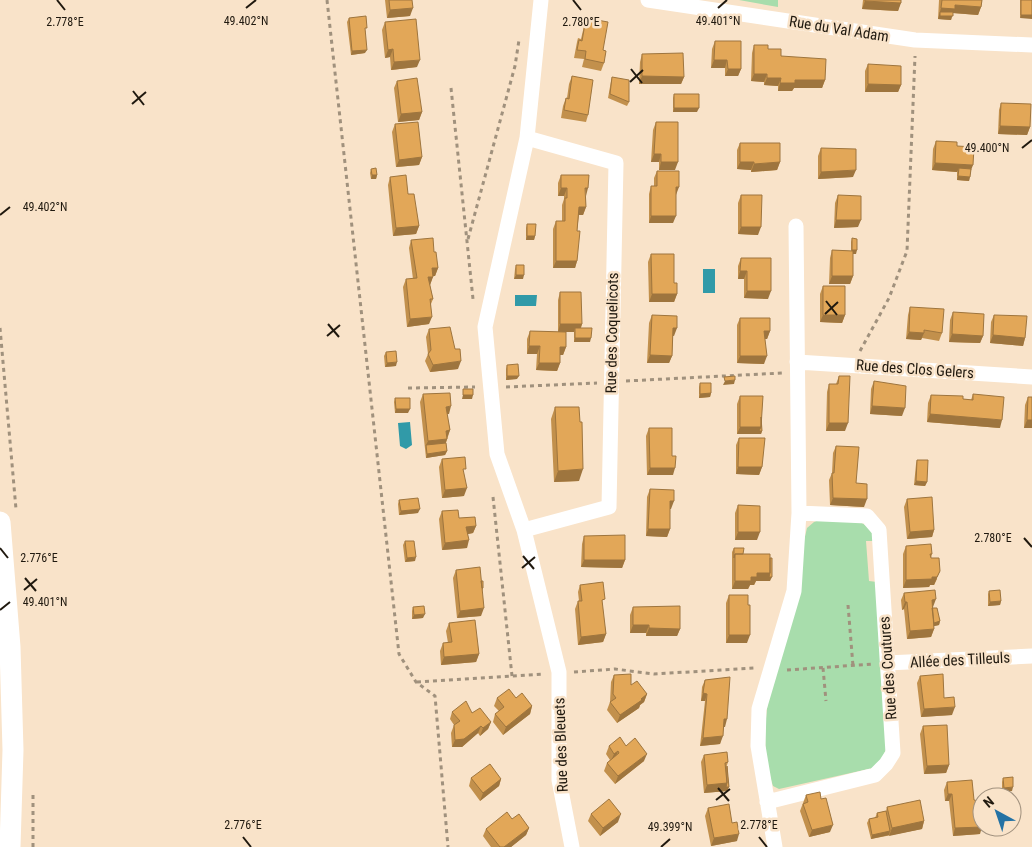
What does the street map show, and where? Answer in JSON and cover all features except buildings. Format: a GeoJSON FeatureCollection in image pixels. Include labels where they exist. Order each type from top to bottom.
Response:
{"type":"FeatureCollection","features":[{"type":"Feature","properties":{"kind":"main road"},"geometry":{"type":"LineString","coordinates":[[0,522],[10,647],[13,750],[10,847]]}},
{"type":"Feature","properties":{"kind":"street"},"geometry":{"type":"LineString","coordinates":[[541,0],[527,138],[485,328],[497,454],[524,530],[559,672]]}},
{"type":"Feature","properties":{"kind":"street","name":"Rue du Val Adam"},"geometry":{"type":"LineString","coordinates":[[648,0],[915,40],[1032,45]]}},
{"type":"Feature","properties":{"kind":"street","name":"Rue des Coquelicots"},"geometry":{"type":"LineString","coordinates":[[524,530],[609,507],[616,163],[527,138]]}},
{"type":"Feature","properties":{"kind":"street"},"geometry":{"type":"LineString","coordinates":[[775,847],[758,746],[758,709],[794,591],[799,513],[796,226]]}},
{"type":"Feature","properties":{"kind":"street","name":"Rue des Clos Gelers"},"geometry":{"type":"LineString","coordinates":[[797,362],[1032,377]]}},
{"type":"Feature","properties":{"kind":"street","name":"Rue des Coutures"},"geometry":{"type":"LineString","coordinates":[[767,802],[875,775],[886,764],[893,753],[879,530],[867,516],[799,513]]}},
{"type":"Feature","properties":{"kind":"street","name":"Allée des Tilleuls"},"geometry":{"type":"LineString","coordinates":[[887,663],[1032,656]]}},
{"type":"Feature","properties":{"kind":"street","name":"Rue des Bleuets"},"geometry":{"type":"LineString","coordinates":[[559,672],[559,780],[572,847]]}},
{"type":"Feature","properties":{"kind":"path"},"geometry":{"type":"LineString","coordinates":[[327,0],[399,654],[416,682],[435,696],[448,847]]}},
{"type":"Feature","properties":{"kind":"path"},"geometry":{"type":"LineString","coordinates":[[467,243],[515,66],[520,32]]}},
{"type":"Feature","properties":{"kind":"path"},"geometry":{"type":"LineString","coordinates":[[853,365],[889,298],[907,251],[915,40]]}},
{"type":"Feature","properties":{"kind":"path"},"geometry":{"type":"LineString","coordinates":[[848,605],[853,666]]}},
{"type":"Feature","properties":{"kind":"path"},"geometry":{"type":"LineString","coordinates":[[416,682],[615,669],[654,674],[823,668],[887,663]]}},
{"type":"Feature","properties":{"kind":"path"},"geometry":{"type":"LineString","coordinates":[[823,668],[826,701]]}},
{"type":"Feature","properties":{"kind":"green space"},"geometry":{"type":"Polygon","coordinates":[[[739,0],[778,0],[778,7],[739,0]]]}},
{"type":"Feature","properties":{"kind":"green space"},"geometry":{"type":"Polygon","coordinates":[[[824,518],[862,523],[872,533],[874,541],[866,541],[869,581],[877,582],[887,747],[882,759],[873,768],[779,789],[773,786],[765,747],[765,727],[770,687],[807,528],[814,522],[824,518]]]}},
{"type":"Feature","properties":{"kind":"water"},"geometry":{"type":"Polygon","coordinates":[[[703,269],[715,269],[715,293],[703,293],[703,269]]]}},
{"type":"Feature","properties":{"kind":"water"},"geometry":{"type":"Polygon","coordinates":[[[515,295],[537,295],[536,306],[515,306],[515,295]]]}},
{"type":"Feature","properties":{"kind":"water"},"geometry":{"type":"Polygon","coordinates":[[[410,422],[412,445],[406,449],[400,446],[398,423],[410,422]]]}}]}
